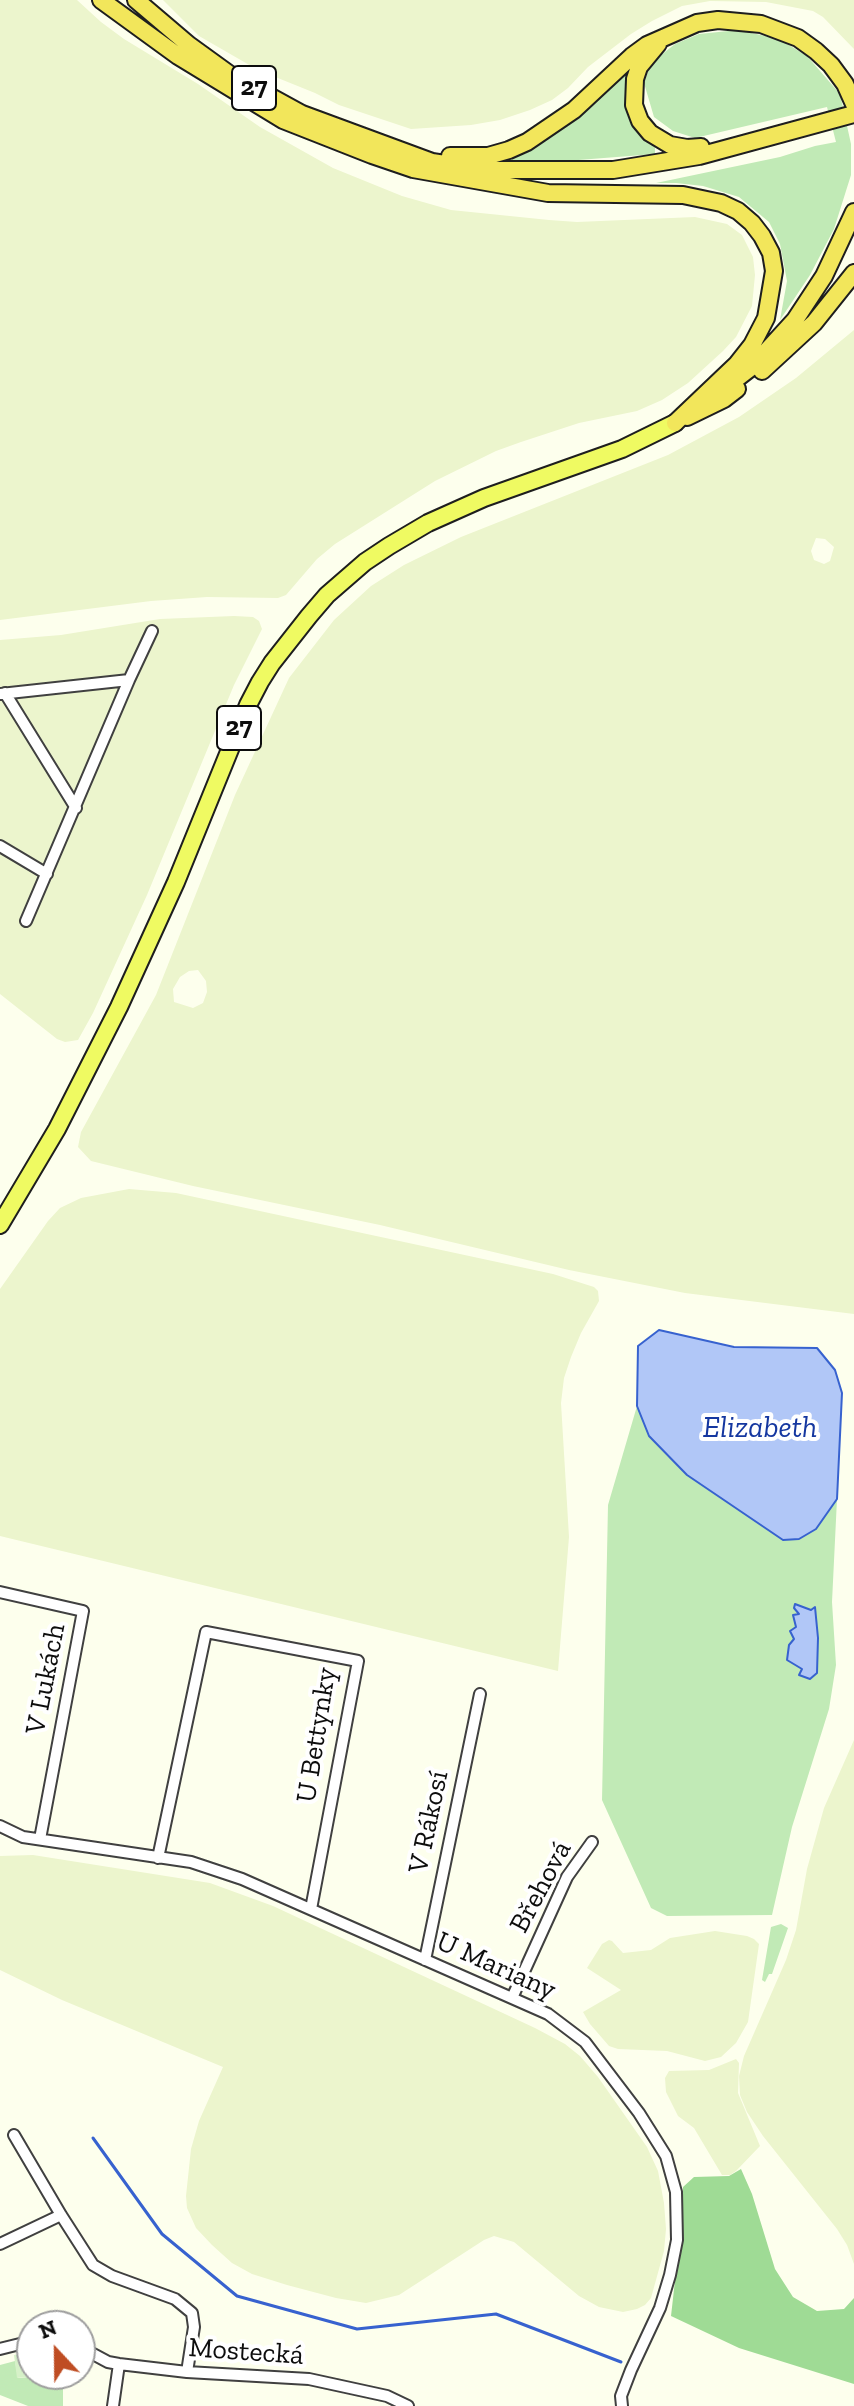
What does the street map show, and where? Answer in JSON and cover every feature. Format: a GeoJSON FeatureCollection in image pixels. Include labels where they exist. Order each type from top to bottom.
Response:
{"type":"FeatureCollection","features":[{"type":"Feature","properties":{"kind":"highway"},"geometry":{"type":"LineString","coordinates":[[101,0],[178,56]]}},
{"type":"Feature","properties":{"kind":"highway","name":"27"},"geometry":{"type":"LineString","coordinates":[[111,0],[178,56],[283,120],[413,169],[488,182]]}},
{"type":"Feature","properties":{"kind":"highway","name":"27"},"geometry":{"type":"LineString","coordinates":[[136,0],[229,74],[302,114],[389,147]]}},
{"type":"Feature","properties":{"kind":"highway"},"geometry":{"type":"LineString","coordinates":[[389,147],[461,157],[488,156],[509,150],[562,120],[647,45],[697,23],[718,20],[776,28],[798,38],[824,58],[845,84],[854,104]]}},
{"type":"Feature","properties":{"kind":"highway"},"geometry":{"type":"LineString","coordinates":[[665,37],[639,67],[633,91],[640,121],[663,142],[679,148],[695,148],[783,127],[854,123]]}},
{"type":"Feature","properties":{"kind":"highway"},"geometry":{"type":"LineString","coordinates":[[488,182],[583,181],[659,171],[701,163],[854,114]]}},
{"type":"Feature","properties":{"kind":"highway"},"geometry":{"type":"LineString","coordinates":[[389,147],[432,162],[484,170],[613,170],[699,156],[818,127]]}},
{"type":"Feature","properties":{"kind":"highway"},"geometry":{"type":"LineString","coordinates":[[488,182],[548,193],[661,194],[703,198],[738,211],[752,223],[771,253],[774,271],[766,318],[752,345],[737,364],[675,423]]}},
{"type":"Feature","properties":{"kind":"highway"},"geometry":{"type":"LineString","coordinates":[[675,423],[739,378],[795,320],[824,276],[854,212]]}},
{"type":"Feature","properties":{"kind":"highway"},"geometry":{"type":"LineString","coordinates":[[675,423],[724,399],[760,372],[814,323],[854,273]]}},
{"type":"Feature","properties":{"kind":"main road","name":"27"},"geometry":{"type":"LineString","coordinates":[[0,1225],[57,1129],[114,1019],[176,882],[248,705],[282,649],[309,616],[327,595],[365,562],[428,523],[484,498],[622,449],[675,423]]}},
{"type":"Feature","properties":{"kind":"street"},"geometry":{"type":"LineString","coordinates":[[26,921],[152,631]]}},
{"type":"Feature","properties":{"kind":"street"},"geometry":{"type":"LineString","coordinates":[[76,808],[2,694],[129,680]]}},
{"type":"Feature","properties":{"kind":"street"},"geometry":{"type":"LineString","coordinates":[[0,846],[47,874]]}},
{"type":"Feature","properties":{"kind":"street","name":"V Lukách"},"geometry":{"type":"LineString","coordinates":[[0,1592],[83,1611],[40,1839]]}},
{"type":"Feature","properties":{"kind":"street","name":"U Bettynky"},"geometry":{"type":"LineString","coordinates":[[158,1858],[206,1632],[358,1661],[311,1909]]}},
{"type":"Feature","properties":{"kind":"street","name":"V Rákosí"},"geometry":{"type":"LineString","coordinates":[[425,1960],[480,1694]]}},
{"type":"Feature","properties":{"kind":"street","name":"U Mariany"},"geometry":{"type":"LineString","coordinates":[[0,1826],[23,1837],[191,1862],[242,1879],[548,2014],[585,2042],[639,2113],[666,2156],[676,2192],[677,2240],[670,2275],[660,2308],[621,2396],[622,2406]]}},
{"type":"Feature","properties":{"kind":"street","name":"Břehová"},"geometry":{"type":"LineString","coordinates":[[512,1998],[567,1877],[592,1842]]}},
{"type":"Feature","properties":{"kind":"street"},"geometry":{"type":"LineString","coordinates":[[14,2135],[93,2265],[112,2276],[175,2299],[192,2313],[194,2327],[187,2372]]}},
{"type":"Feature","properties":{"kind":"street"},"geometry":{"type":"LineString","coordinates":[[0,2244],[61,2215]]}},
{"type":"Feature","properties":{"kind":"street","name":"Mostecká"},"geometry":{"type":"LineString","coordinates":[[96,2356],[119,2364],[187,2372],[309,2379],[387,2396],[408,2406]]}},
{"type":"Feature","properties":{"kind":"street"},"geometry":{"type":"LineString","coordinates":[[113,2406],[119,2364]]}},
{"type":"Feature","properties":{"kind":"green space"},"geometry":{"type":"Polygon","coordinates":[[[0,0],[77,0],[124,39],[198,84],[260,127],[333,168],[402,196],[451,210],[549,220],[577,222],[695,217],[727,224],[742,235],[753,257],[752,306],[736,337],[723,351],[688,383],[662,400],[637,411],[579,423],[521,442],[435,481],[335,544],[317,559],[286,595],[278,598],[207,597],[151,601],[0,620],[0,0]]]}},
{"type":"Feature","properties":{"kind":"green space"},"geometry":{"type":"Polygon","coordinates":[[[163,0],[854,0],[854,49],[813,11],[766,2],[710,1],[682,6],[631,34],[588,67],[568,88],[530,110],[471,125],[411,129],[339,105],[258,70],[199,36],[163,0]]]}},
{"type":"Feature","properties":{"kind":"green space"},"geometry":{"type":"Polygon","coordinates":[[[738,30],[779,39],[807,56],[840,94],[851,144],[851,175],[834,229],[810,275],[780,320],[787,281],[780,244],[769,222],[739,197],[703,186],[656,183],[836,142],[827,107],[695,138],[673,131],[654,117],[644,83],[651,63],[675,44],[699,34],[738,30]]]}},
{"type":"Feature","properties":{"kind":"green space"},"geometry":{"type":"Polygon","coordinates":[[[634,65],[628,79],[655,145],[655,154],[540,163],[495,161],[513,157],[551,137],[578,117],[634,65]]]}},
{"type":"Feature","properties":{"kind":"green space"},"geometry":{"type":"Polygon","coordinates":[[[854,330],[854,1314],[685,1293],[569,1270],[91,1161],[78,1147],[81,1132],[156,995],[235,795],[289,678],[334,620],[371,586],[404,565],[461,537],[668,455],[739,417],[796,378],[854,330]],[[816,538],[811,551],[814,560],[824,564],[830,561],[834,547],[825,539],[816,538]],[[198,970],[180,977],[173,989],[174,1002],[193,1008],[203,1003],[207,992],[206,981],[198,970]]]}},
{"type":"Feature","properties":{"kind":"green space"},"geometry":{"type":"Polygon","coordinates":[[[253,617],[262,629],[234,685],[147,895],[93,1013],[78,1040],[65,1042],[57,1039],[0,994],[0,640],[61,635],[160,619],[253,617]]]}},
{"type":"Feature","properties":{"kind":"green space"},"geometry":{"type":"Polygon","coordinates":[[[129,1189],[176,1193],[553,1274],[598,1291],[599,1301],[581,1333],[564,1378],[561,1403],[569,1537],[558,1671],[0,1536],[0,1289],[60,1208],[81,1198],[129,1189]]]}},
{"type":"Feature","properties":{"kind":"green space"},"geometry":{"type":"Polygon","coordinates":[[[637,1406],[649,1436],[687,1475],[783,1540],[816,1529],[837,1499],[832,1602],[836,1665],[829,1709],[792,1827],[772,1915],[667,1916],[651,1908],[602,1800],[608,1505],[637,1406]]]}},
{"type":"Feature","properties":{"kind":"green space"},"geometry":{"type":"Polygon","coordinates":[[[854,1740],[854,2264],[837,2229],[747,2112],[740,2095],[739,2076],[744,2056],[786,1960],[796,1930],[807,1869],[824,1808],[854,1740]]]}},
{"type":"Feature","properties":{"kind":"green space"},"geometry":{"type":"Polygon","coordinates":[[[33,1855],[210,1883],[273,1906],[565,2044],[598,2077],[647,2147],[658,2171],[666,2229],[664,2251],[651,2298],[637,2309],[623,2312],[599,2307],[579,2296],[514,2242],[494,2236],[399,2295],[366,2303],[287,2285],[252,2274],[232,2263],[196,2228],[187,2208],[186,2196],[191,2149],[199,2121],[223,2067],[62,2000],[0,1970],[0,1856],[33,1855]]]}},
{"type":"Feature","properties":{"kind":"green space"},"geometry":{"type":"Polygon","coordinates":[[[781,1924],[788,1928],[772,1974],[765,1982],[762,1980],[771,1927],[781,1924]]]}},
{"type":"Feature","properties":{"kind":"green space"},"geometry":{"type":"Polygon","coordinates":[[[715,1931],[747,1936],[759,1944],[748,2022],[736,2043],[721,2057],[705,2061],[667,2051],[609,2046],[583,2012],[621,1990],[587,1968],[602,1944],[612,1941],[623,1953],[651,1950],[670,1938],[715,1931]]]}},
{"type":"Feature","properties":{"kind":"green space"},"geometry":{"type":"Polygon","coordinates":[[[736,2059],[739,2063],[738,2093],[760,2146],[736,2171],[722,2175],[694,2128],[678,2116],[666,2092],[665,2078],[669,2071],[709,2070],[736,2059]]]}},
{"type":"Feature","properties":{"kind":"green space"},"geometry":{"type":"Polygon","coordinates":[[[741,2169],[775,2269],[793,2297],[817,2311],[844,2309],[854,2298],[854,2384],[739,2348],[671,2316],[683,2187],[694,2177],[729,2176],[741,2169]]]}},
{"type":"Feature","properties":{"kind":"green space"},"geometry":{"type":"Polygon","coordinates":[[[15,2361],[16,2390],[63,2390],[63,2406],[28,2406],[0,2395],[0,2365],[15,2361]]]}},
{"type":"Feature","properties":{"kind":"water","name":"Elizabeth"},"geometry":{"type":"Polygon","coordinates":[[[659,1330],[734,1347],[817,1348],[835,1370],[842,1393],[837,1499],[816,1529],[799,1539],[783,1540],[687,1475],[649,1436],[637,1406],[638,1346],[659,1330]]]}},
{"type":"Feature","properties":{"kind":"water"},"geometry":{"type":"Polygon","coordinates":[[[795,1604],[811,1610],[815,1607],[817,1673],[810,1679],[799,1675],[802,1669],[787,1660],[789,1645],[794,1639],[790,1631],[796,1627],[793,1615],[799,1614],[794,1608],[795,1604]]]}},
{"type":"Feature","properties":{"kind":"waterway"},"geometry":{"type":"LineString","coordinates":[[93,2138],[162,2234],[237,2296],[357,2329],[496,2314],[621,2362]]}}]}
